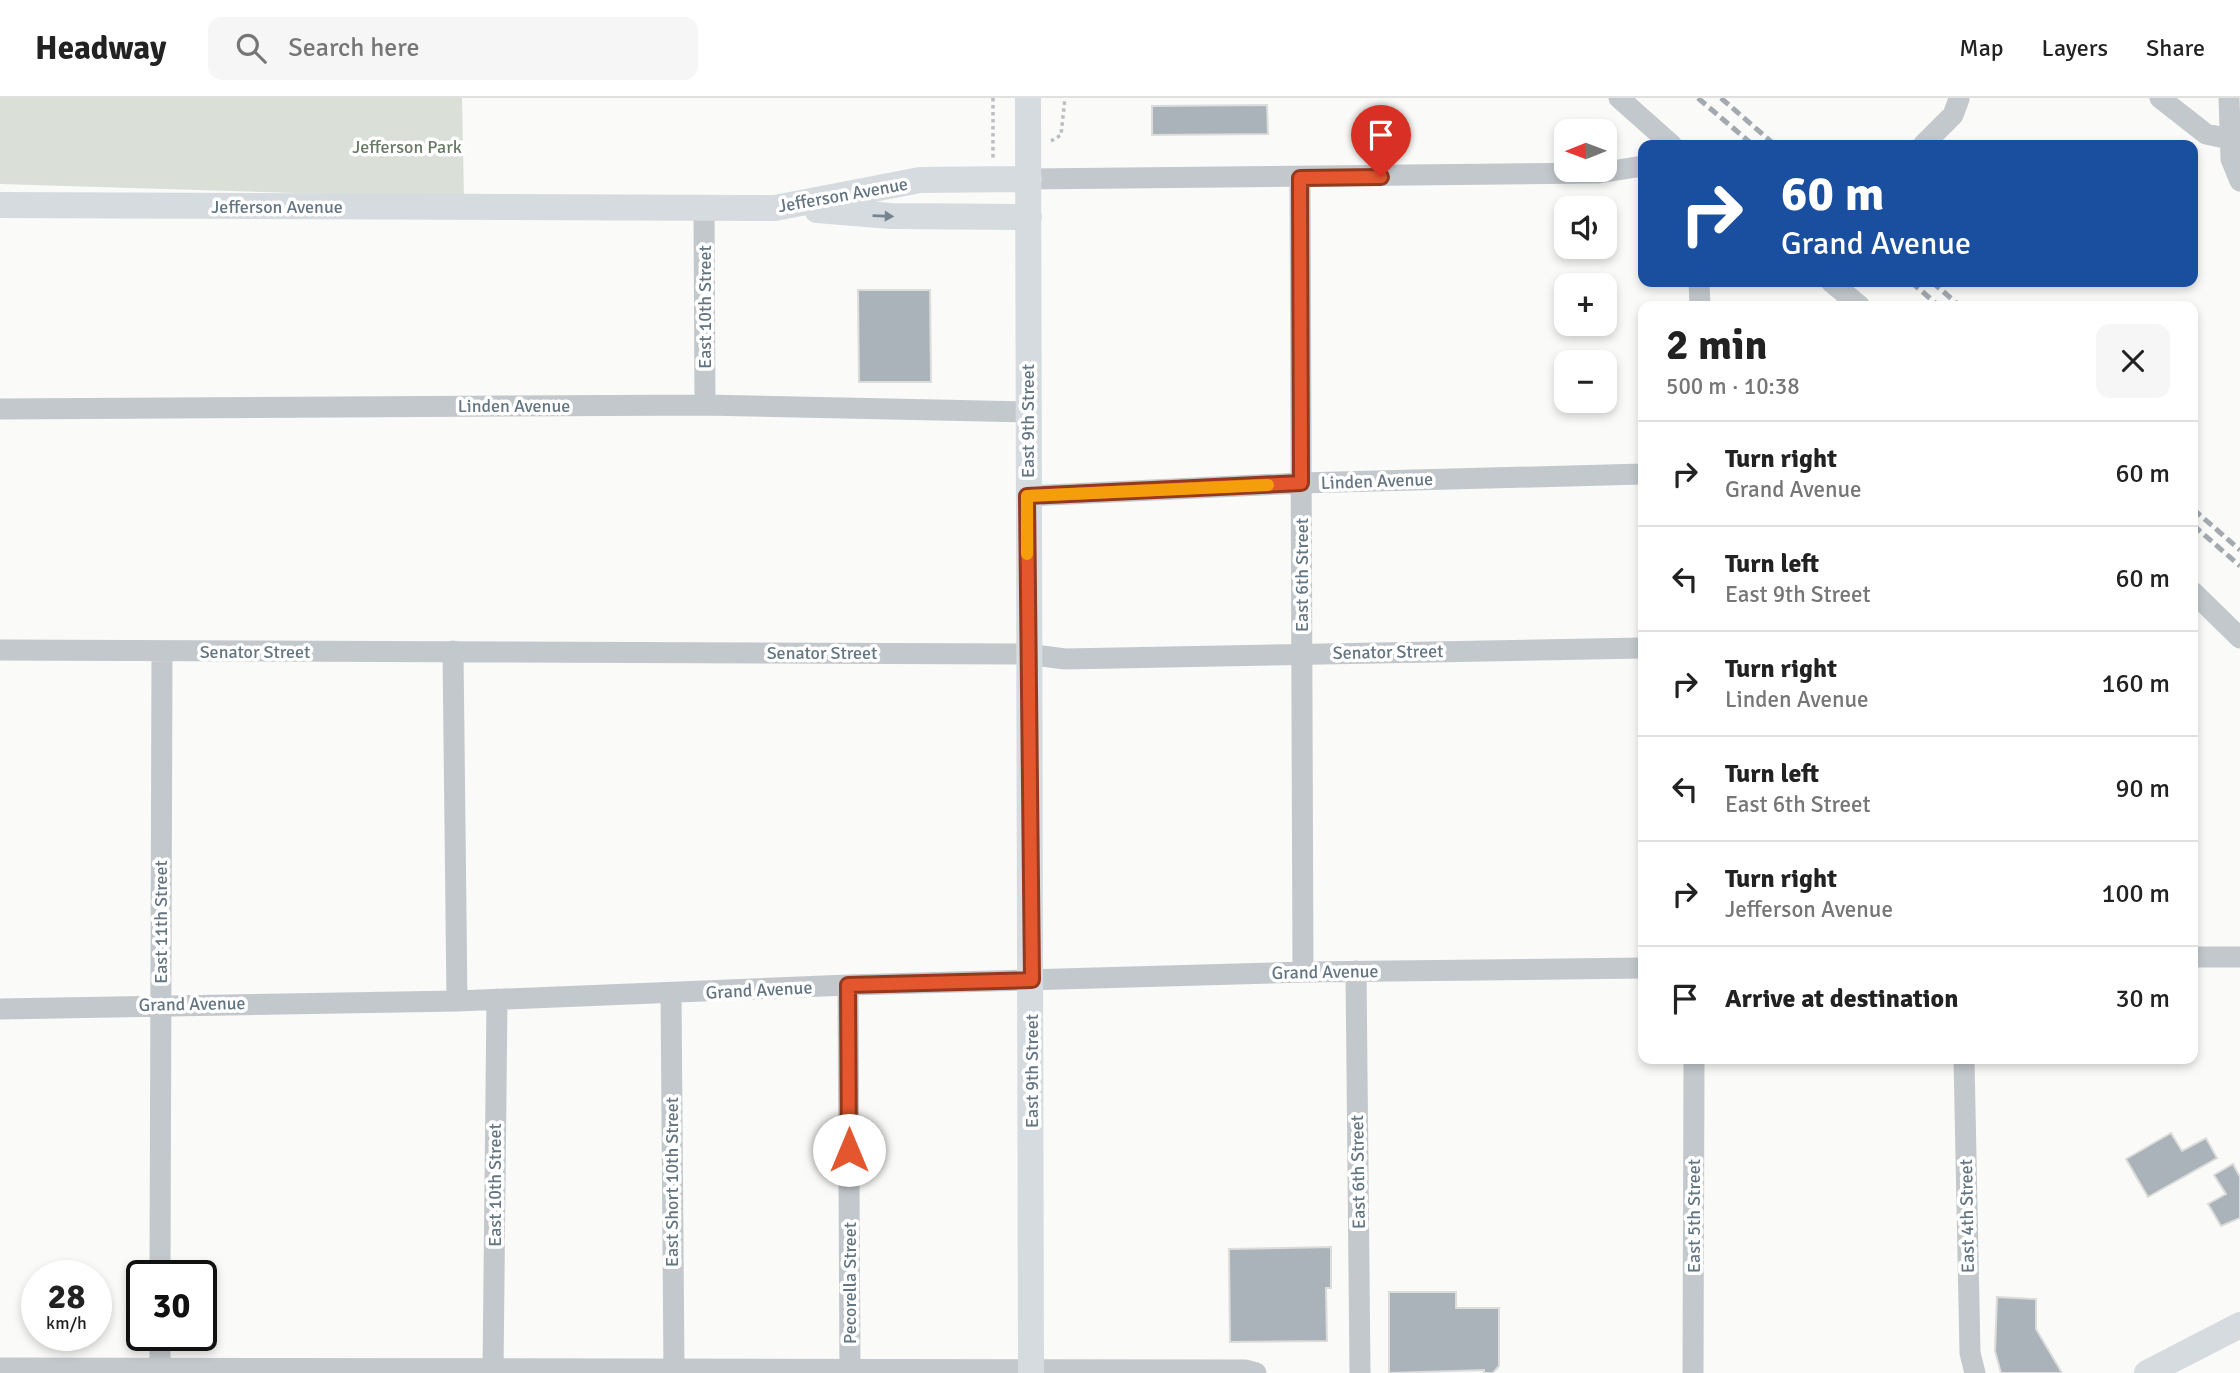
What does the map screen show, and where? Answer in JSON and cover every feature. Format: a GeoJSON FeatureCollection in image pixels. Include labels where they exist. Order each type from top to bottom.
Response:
{"type":"FeatureCollection","features":[{"type":"Feature","properties":{"kind":"main road","name":"East 9th Street"},"geometry":{"type":"LineString","coordinates":[[1028,98],[1027,653],[1032,980],[1031,1371]]}},
{"type":"Feature","properties":{"kind":"main road","name":"Jefferson Avenue"},"geometry":{"type":"LineString","coordinates":[[2,205],[704,209],[790,207],[920,180],[1029,179]]}},
{"type":"Feature","properties":{"kind":"main road"},"geometry":{"type":"LineString","coordinates":[[790,207],[865,215],[1029,217]]}},
{"type":"Feature","properties":{"kind":"main road"},"geometry":{"type":"LineString","coordinates":[[2147,1373],[2240,1325]]}},
{"type":"Feature","properties":{"kind":"street"},"geometry":{"type":"LineString","coordinates":[[1619,98],[1666,140]]}},
{"type":"Feature","properties":{"kind":"street"},"geometry":{"type":"LineString","coordinates":[[1942,98],[1972,98]]}},
{"type":"Feature","properties":{"kind":"street"},"geometry":{"type":"LineString","coordinates":[[2160,98],[2206,134],[2230,139]]}},
{"type":"Feature","properties":{"kind":"street"},"geometry":{"type":"LineString","coordinates":[[2229,98],[2231,159],[2240,181]]}},
{"type":"Feature","properties":{"kind":"street"},"geometry":{"type":"LineString","coordinates":[[1928,140],[1953,115],[1959,99]]}},
{"type":"Feature","properties":{"kind":"street","name":"Jefferson Avenue"},"geometry":{"type":"LineString","coordinates":[[1029,179],[1599,173],[1638,167]]}},
{"type":"Feature","properties":{"kind":"street","name":"East 6th Street"},"geometry":{"type":"LineString","coordinates":[[1300,178],[1303,972]]}},
{"type":"Feature","properties":{"kind":"street","name":"East 10th Street"},"geometry":{"type":"LineString","coordinates":[[704,209],[705,405]]}},
{"type":"Feature","properties":{"kind":"street"},"geometry":{"type":"LineString","coordinates":[[1837,287],[1854,301]]}},
{"type":"Feature","properties":{"kind":"street","name":"Linden Avenue"},"geometry":{"type":"LineString","coordinates":[[0,409],[705,405],[1028,412]]}},
{"type":"Feature","properties":{"kind":"street","name":"Linden Avenue"},"geometry":{"type":"LineString","coordinates":[[1027,496],[1301,483],[1638,474]]}},
{"type":"Feature","properties":{"kind":"street"},"geometry":{"type":"LineString","coordinates":[[2198,606],[2240,638]]}},
{"type":"Feature","properties":{"kind":"street","name":"Senator Street"},"geometry":{"type":"LineString","coordinates":[[0,650],[1027,653],[1065,659],[1638,648]]}},
{"type":"Feature","properties":{"kind":"street"},"geometry":{"type":"LineString","coordinates":[[453,651],[457,1001]]}},
{"type":"Feature","properties":{"kind":"street","name":"East 11th Street"},"geometry":{"type":"LineString","coordinates":[[160,1260],[162,652]]}},
{"type":"Feature","properties":{"kind":"street"},"geometry":{"type":"LineString","coordinates":[[2198,957],[2240,957]]}},
{"type":"Feature","properties":{"kind":"street","name":"Grand Avenue"},"geometry":{"type":"LineString","coordinates":[[0,1009],[457,1001],[848,985],[1303,972],[1638,968]]}},
{"type":"Feature","properties":{"kind":"street","name":"East 6th Street"},"geometry":{"type":"LineString","coordinates":[[1356,971],[1360,1373]]}},
{"type":"Feature","properties":{"kind":"street","name":"Pecorella Street"},"geometry":{"type":"LineString","coordinates":[[848,985],[850,1371]]}},
{"type":"Feature","properties":{"kind":"street","name":"East Short 10th Street"},"geometry":{"type":"LineString","coordinates":[[671,994],[674,1371]]}},
{"type":"Feature","properties":{"kind":"street","name":"East 10th Street"},"geometry":{"type":"LineString","coordinates":[[494,1371],[496,999]]}},
{"type":"Feature","properties":{"kind":"street","name":"East 5th Street"},"geometry":{"type":"LineString","coordinates":[[1693,1373],[1694,1064]]}},
{"type":"Feature","properties":{"kind":"street","name":"East 4th Street"},"geometry":{"type":"LineString","coordinates":[[1964,1064],[1970,1353],[1975,1373]]}},
{"type":"Feature","properties":{"kind":"street"},"geometry":{"type":"LineString","coordinates":[[147,1371],[154,1351]]}},
{"type":"Feature","properties":{"kind":"street"},"geometry":{"type":"LineString","coordinates":[[0,1368],[147,1371],[1245,1370],[1255,1373]]}},
{"type":"Feature","properties":{"kind":"path"},"geometry":{"type":"LineString","coordinates":[[993,98],[993,143]]}},
{"type":"Feature","properties":{"kind":"path"},"geometry":{"type":"LineString","coordinates":[[1051,141],[1057,141],[1061,135],[1065,98]]}},
{"type":"Feature","properties":{"kind":"green space","name":"Jefferson Park"},"geometry":{"type":"Polygon","coordinates":[[[0,98],[462,98],[464,198],[0,184],[0,98]]]}},
{"type":"Feature","properties":{"kind":"building"},"geometry":{"type":"Polygon","coordinates":[[[1267,105],[1268,134],[1152,135],[1152,106],[1267,105]]]}},
{"type":"Feature","properties":{"kind":"building"},"geometry":{"type":"Polygon","coordinates":[[[858,290],[930,290],[931,382],[859,382],[858,290]]]}},
{"type":"Feature","properties":{"kind":"building"},"geometry":{"type":"Polygon","coordinates":[[[2171,1133],[2182,1151],[2206,1138],[2217,1158],[2148,1197],[2126,1159],[2171,1133]]]}},
{"type":"Feature","properties":{"kind":"building"},"geometry":{"type":"Polygon","coordinates":[[[2233,1164],[2240,1177],[2240,1218],[2221,1226],[2208,1204],[2226,1194],[2214,1175],[2233,1164]]]}},
{"type":"Feature","properties":{"kind":"building"},"geometry":{"type":"Polygon","coordinates":[[[1331,1247],[1331,1288],[1326,1288],[1327,1341],[1230,1342],[1229,1249],[1331,1247]]]}},
{"type":"Feature","properties":{"kind":"building"},"geometry":{"type":"Polygon","coordinates":[[[1389,1292],[1456,1292],[1456,1308],[1499,1308],[1499,1366],[1493,1373],[1484,1373],[1484,1370],[1389,1373],[1389,1292]]]}},
{"type":"Feature","properties":{"kind":"building"},"geometry":{"type":"Polygon","coordinates":[[[1997,1297],[2036,1299],[2036,1329],[2062,1373],[2001,1373],[1995,1351],[1997,1297]]]}},
{"type":"Feature","properties":{"kind":"railway"},"geometry":{"type":"LineString","coordinates":[[1698,98],[1747,140]]}},
{"type":"Feature","properties":{"kind":"railway"},"geometry":{"type":"LineString","coordinates":[[1721,98],[1769,140]]}},
{"type":"Feature","properties":{"kind":"railway"},"geometry":{"type":"LineString","coordinates":[[1917,287],[1933,301]]}},
{"type":"Feature","properties":{"kind":"railway"},"geometry":{"type":"LineString","coordinates":[[1938,287],[1954,301]]}},
{"type":"Feature","properties":{"kind":"railway"},"geometry":{"type":"LineString","coordinates":[[2198,513],[2240,550]]}},
{"type":"Feature","properties":{"kind":"railway"},"geometry":{"type":"LineString","coordinates":[[2198,529],[2240,566]]}},
{"type":"Feature","properties":{"kind":"slow traffic"},"geometry":{"type":"LineString","coordinates":[[1027,554],[1027,496],[1268,485]]}},
{"type":"Feature","properties":{"kind":"route"},"geometry":{"type":"LineString","coordinates":[[849,1150],[848,985],[1032,980],[1027,496],[1301,483],[1300,178],[1381,177]]}}]}
